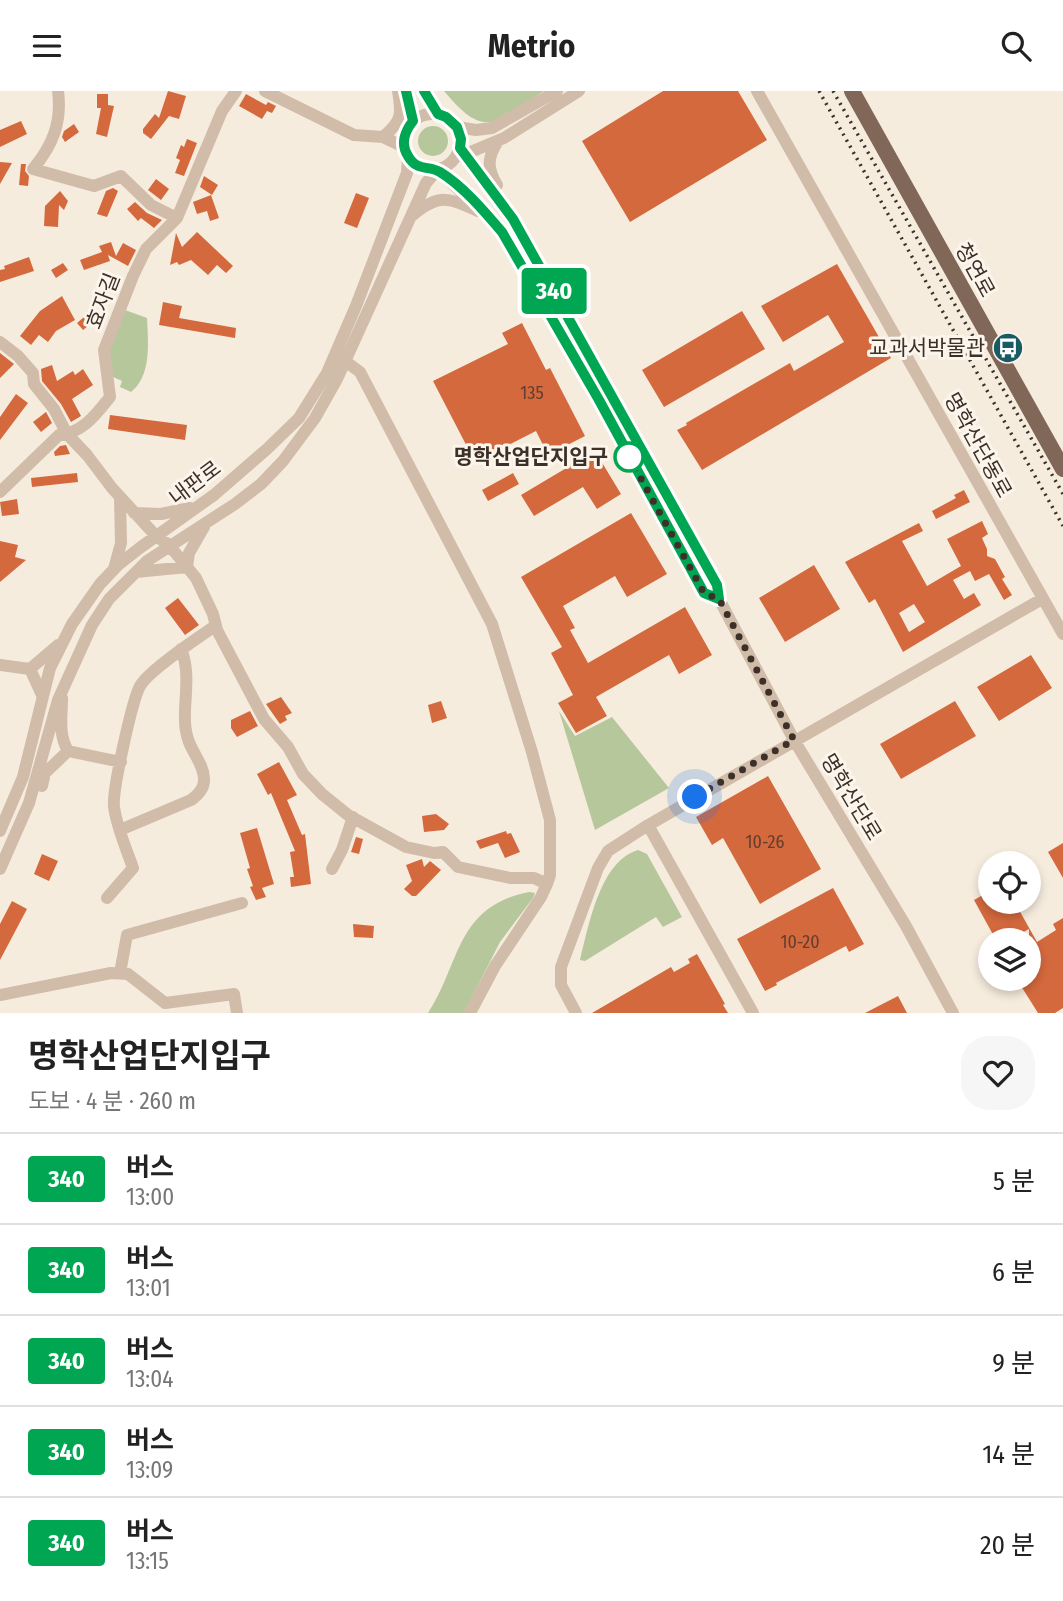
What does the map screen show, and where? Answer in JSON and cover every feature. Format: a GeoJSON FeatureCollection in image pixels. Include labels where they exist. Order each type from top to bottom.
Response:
{"type":"FeatureCollection","features":[{"type":"Feature","properties":{"kind":"main road","name":"청연로"},"geometry":{"type":"LineString","coordinates":[[852,91],[1063,468]]}},
{"type":"Feature","properties":{"kind":"street"},"geometry":{"type":"LineString","coordinates":[[58,91],[60,106],[55,132],[48,152],[33,169],[94,186],[121,176],[151,205],[177,218]]}},
{"type":"Feature","properties":{"kind":"street","name":"효자길"},"geometry":{"type":"LineString","coordinates":[[0,492],[59,435],[67,434],[91,421],[110,397],[104,349],[133,276],[146,249],[177,218],[222,111],[236,91]]}},
{"type":"Feature","properties":{"kind":"street"},"geometry":{"type":"LineString","coordinates":[[265,91],[354,135],[383,137],[406,152],[423,169],[437,170],[450,164],[461,153],[499,140],[579,91]]}},
{"type":"Feature","properties":{"kind":"street"},"geometry":{"type":"LineString","coordinates":[[383,137],[397,125],[401,107],[398,91]]}},
{"type":"Feature","properties":{"kind":"street"},"geometry":{"type":"LineString","coordinates":[[406,91],[413,121]]}},
{"type":"Feature","properties":{"kind":"street"},"geometry":{"type":"LineString","coordinates":[[424,91],[438,114]]}},
{"type":"Feature","properties":{"kind":"street"},"geometry":{"type":"LineString","coordinates":[[457,127],[476,130],[492,128],[557,91]]}},
{"type":"Feature","properties":{"kind":"street","name":"명학산단동로"},"geometry":{"type":"LineString","coordinates":[[757,91],[1063,634]]}},
{"type":"Feature","properties":{"kind":"street"},"geometry":{"type":"LineString","coordinates":[[406,152],[404,138],[413,121],[420,116],[438,114],[457,127],[461,139],[461,153]]}},
{"type":"Feature","properties":{"kind":"street"},"geometry":{"type":"LineString","coordinates":[[499,140],[489,157],[489,171],[512,217]]}},
{"type":"Feature","properties":{"kind":"street","name":"내판로"},"geometry":{"type":"LineString","coordinates":[[0,831],[23,777],[50,668],[86,602],[114,569],[200,505],[268,449],[299,418],[327,373],[407,173],[406,152]]}},
{"type":"Feature","properties":{"kind":"street","name":"명학산단로"},"geometry":{"type":"LineString","coordinates":[[461,153],[512,217],[717,585],[719,599],[794,740],[906,926],[953,1013]]}},
{"type":"Feature","properties":{"kind":"street","name":"내판로"},"geometry":{"type":"LineString","coordinates":[[0,869],[26,809],[48,728],[62,690],[92,625],[109,600],[136,572],[169,545],[206,523],[261,484],[283,461],[315,418],[345,361],[426,183],[437,170]]}},
{"type":"Feature","properties":{"kind":"street","name":"명학산단로"},"geometry":{"type":"LineString","coordinates":[[437,170],[502,232],[599,400],[704,593],[719,599]]}},
{"type":"Feature","properties":{"kind":"street"},"geometry":{"type":"LineString","coordinates":[[410,217],[427,203],[443,198],[488,216]]}},
{"type":"Feature","properties":{"kind":"street"},"geometry":{"type":"LineString","coordinates":[[0,342],[18,356],[33,373],[34,384],[54,409],[67,434],[134,513],[156,536],[169,545],[196,578],[213,614],[215,626],[264,719],[288,747],[303,774],[322,795],[353,817],[406,846],[434,853],[443,852],[458,867],[510,878],[534,878],[547,884]]}},
{"type":"Feature","properties":{"kind":"street"},"geometry":{"type":"LineString","coordinates":[[345,361],[360,372],[492,624],[550,820],[550,875],[547,884],[495,966],[470,1013]]}},
{"type":"Feature","properties":{"kind":"street"},"geometry":{"type":"LineString","coordinates":[[114,569],[121,543],[120,497]]}},
{"type":"Feature","properties":{"kind":"street"},"geometry":{"type":"LineString","coordinates":[[134,513],[161,514],[200,505]]}},
{"type":"Feature","properties":{"kind":"street"},"geometry":{"type":"LineString","coordinates":[[187,567],[190,553],[206,523]]}},
{"type":"Feature","properties":{"kind":"street"},"geometry":{"type":"LineString","coordinates":[[136,572],[187,567]]}},
{"type":"Feature","properties":{"kind":"street"},"geometry":{"type":"LineString","coordinates":[[576,1013],[561,985],[561,967],[598,868],[608,851],[794,740],[1042,599]]}},
{"type":"Feature","properties":{"kind":"street"},"geometry":{"type":"LineString","coordinates":[[107,898],[133,868],[114,803],[121,762],[141,685],[181,649],[215,626]]}},
{"type":"Feature","properties":{"kind":"street"},"geometry":{"type":"LineString","coordinates":[[0,665],[30,669],[67,634]]}},
{"type":"Feature","properties":{"kind":"street"},"geometry":{"type":"LineString","coordinates":[[120,830],[191,800],[199,795],[204,783],[201,763],[188,741],[187,663],[181,649]]}},
{"type":"Feature","properties":{"kind":"street"},"geometry":{"type":"LineString","coordinates":[[30,669],[42,695]]}},
{"type":"Feature","properties":{"kind":"street"},"geometry":{"type":"LineString","coordinates":[[62,690],[60,728],[62,741],[68,751],[121,762]]}},
{"type":"Feature","properties":{"kind":"street"},"geometry":{"type":"LineString","coordinates":[[26,809],[39,797],[46,773],[68,751]]}},
{"type":"Feature","properties":{"kind":"street"},"geometry":{"type":"LineString","coordinates":[[332,869],[342,850],[353,817]]}},
{"type":"Feature","properties":{"kind":"street"},"geometry":{"type":"LineString","coordinates":[[648,825],[753,1013]]}},
{"type":"Feature","properties":{"kind":"street"},"geometry":{"type":"LineString","coordinates":[[120,974],[127,935],[242,902]]}},
{"type":"Feature","properties":{"kind":"street"},"geometry":{"type":"LineString","coordinates":[[0,995],[111,973],[128,974],[165,1003],[234,994],[237,1013]]}},
{"type":"Feature","properties":{"kind":"green space"},"geometry":{"type":"Polygon","coordinates":[[[444,91],[544,91],[503,118],[482,122],[471,117],[444,91]]]}},
{"type":"Feature","properties":{"kind":"green space"},"geometry":{"type":"Polygon","coordinates":[[[433,126],[444,130],[448,141],[444,152],[433,156],[422,152],[418,141],[422,130],[433,126]]]}},
{"type":"Feature","properties":{"kind":"green space"},"geometry":{"type":"Polygon","coordinates":[[[125,310],[147,318],[146,368],[138,385],[131,392],[120,387],[122,381],[113,377],[109,348],[125,310]]]}},
{"type":"Feature","properties":{"kind":"green space"},"geometry":{"type":"Polygon","coordinates":[[[559,711],[575,736],[612,717],[669,788],[595,830],[559,711]]]}},
{"type":"Feature","properties":{"kind":"green space"},"geometry":{"type":"Polygon","coordinates":[[[638,850],[647,854],[682,917],[663,927],[656,917],[585,961],[580,960],[592,913],[605,880],[625,856],[638,850]]]}},
{"type":"Feature","properties":{"kind":"green space"},"geometry":{"type":"Polygon","coordinates":[[[529,892],[535,893],[533,898],[500,942],[464,1013],[428,1013],[463,939],[473,924],[487,910],[505,899],[529,892]]]}},
{"type":"Feature","properties":{"kind":"building"},"geometry":{"type":"Polygon","coordinates":[[[168,91],[186,96],[179,119],[169,116],[151,139],[143,133],[143,129],[155,114],[159,118],[168,91]]]}},
{"type":"Feature","properties":{"kind":"building"},"geometry":{"type":"Polygon","coordinates":[[[663,91],[738,91],[767,140],[630,222],[582,141],[663,91]]]}},
{"type":"Feature","properties":{"kind":"building"},"geometry":{"type":"Polygon","coordinates":[[[97,94],[108,94],[108,105],[114,106],[107,137],[96,134],[101,108],[97,108],[97,94]]]}},
{"type":"Feature","properties":{"kind":"building"},"geometry":{"type":"Polygon","coordinates":[[[246,94],[266,105],[268,102],[276,106],[272,113],[267,111],[262,119],[239,106],[246,94]]]}},
{"type":"Feature","properties":{"kind":"building"},"geometry":{"type":"Polygon","coordinates":[[[21,121],[27,134],[0,147],[0,130],[21,121]]]}},
{"type":"Feature","properties":{"kind":"building"},"geometry":{"type":"Polygon","coordinates":[[[74,124],[79,132],[65,142],[62,137],[64,131],[74,124]]]}},
{"type":"Feature","properties":{"kind":"building"},"geometry":{"type":"Polygon","coordinates":[[[187,139],[197,143],[184,176],[175,173],[180,160],[176,158],[181,145],[184,147],[187,139]]]}},
{"type":"Feature","properties":{"kind":"building"},"geometry":{"type":"Polygon","coordinates":[[[0,162],[12,163],[0,184],[0,162]]]}},
{"type":"Feature","properties":{"kind":"building"},"geometry":{"type":"Polygon","coordinates":[[[21,164],[26,164],[28,186],[19,185],[21,164]]]}},
{"type":"Feature","properties":{"kind":"building"},"geometry":{"type":"Polygon","coordinates":[[[204,176],[218,185],[212,195],[200,187],[204,176]]]}},
{"type":"Feature","properties":{"kind":"building"},"geometry":{"type":"Polygon","coordinates":[[[156,179],[169,189],[161,200],[148,190],[156,179]]]}},
{"type":"Feature","properties":{"kind":"building"},"geometry":{"type":"Polygon","coordinates":[[[113,188],[118,191],[107,217],[97,214],[106,191],[113,188]]]}},
{"type":"Feature","properties":{"kind":"building"},"geometry":{"type":"Polygon","coordinates":[[[60,191],[68,201],[64,210],[59,205],[58,227],[44,226],[45,206],[60,191]]]}},
{"type":"Feature","properties":{"kind":"building"},"geometry":{"type":"Polygon","coordinates":[[[356,193],[369,198],[357,228],[344,223],[356,193]]]}},
{"type":"Feature","properties":{"kind":"building"},"geometry":{"type":"Polygon","coordinates":[[[211,195],[219,218],[210,221],[207,211],[197,214],[193,202],[211,195]]]}},
{"type":"Feature","properties":{"kind":"building"},"geometry":{"type":"Polygon","coordinates":[[[135,202],[147,213],[162,220],[154,228],[141,218],[138,221],[127,209],[135,202]]]}},
{"type":"Feature","properties":{"kind":"building"},"geometry":{"type":"Polygon","coordinates":[[[197,232],[233,266],[226,273],[217,265],[208,275],[191,260],[170,265],[176,233],[182,247],[197,232]]]}},
{"type":"Feature","properties":{"kind":"building"},"geometry":{"type":"Polygon","coordinates":[[[111,242],[116,256],[123,243],[136,250],[128,266],[108,255],[110,261],[84,270],[80,260],[102,252],[99,246],[111,242]]]}},
{"type":"Feature","properties":{"kind":"building"},"geometry":{"type":"Polygon","coordinates":[[[29,257],[34,271],[0,282],[0,270],[5,269],[4,266],[29,257]]]}},
{"type":"Feature","properties":{"kind":"building"},"geometry":{"type":"Polygon","coordinates":[[[63,263],[68,270],[56,278],[51,270],[63,263]]]}},
{"type":"Feature","properties":{"kind":"building"},"geometry":{"type":"Polygon","coordinates":[[[837,264],[891,358],[702,470],[677,430],[790,363],[794,371],[844,342],[828,315],[783,342],[761,306],[837,264]]]}},
{"type":"Feature","properties":{"kind":"building"},"geometry":{"type":"Polygon","coordinates":[[[62,296],[75,320],[56,331],[48,342],[39,335],[31,345],[20,336],[40,311],[62,296]]]}},
{"type":"Feature","properties":{"kind":"building"},"geometry":{"type":"Polygon","coordinates":[[[163,302],[182,306],[179,318],[236,328],[235,338],[159,325],[163,302]]]}},
{"type":"Feature","properties":{"kind":"building"},"geometry":{"type":"Polygon","coordinates":[[[91,311],[98,318],[83,330],[77,323],[91,311]]]}},
{"type":"Feature","properties":{"kind":"building"},"geometry":{"type":"Polygon","coordinates":[[[742,311],[765,349],[664,407],[642,370],[742,311]]]}},
{"type":"Feature","properties":{"kind":"building"},"geometry":{"type":"Polygon","coordinates":[[[522,323],[546,370],[550,368],[585,436],[548,455],[536,431],[475,462],[433,381],[508,344],[502,333],[522,323]]]}},
{"type":"Feature","properties":{"kind":"building"},"geometry":{"type":"Polygon","coordinates":[[[0,353],[14,364],[0,378],[0,353]]]}},
{"type":"Feature","properties":{"kind":"building"},"geometry":{"type":"Polygon","coordinates":[[[52,365],[57,381],[73,371],[75,375],[83,369],[93,385],[72,399],[81,416],[71,422],[61,404],[42,381],[41,369],[52,365]]]}},
{"type":"Feature","properties":{"kind":"building"},"geometry":{"type":"Polygon","coordinates":[[[16,394],[28,403],[0,440],[0,417],[16,394]]]}},
{"type":"Feature","properties":{"kind":"building"},"geometry":{"type":"Polygon","coordinates":[[[46,412],[52,423],[41,432],[33,422],[46,412]]]}},
{"type":"Feature","properties":{"kind":"building"},"geometry":{"type":"Polygon","coordinates":[[[110,415],[187,425],[185,440],[108,429],[110,415]]]}},
{"type":"Feature","properties":{"kind":"building"},"geometry":{"type":"Polygon","coordinates":[[[66,445],[70,454],[55,456],[54,452],[60,446],[66,445]]]}},
{"type":"Feature","properties":{"kind":"building"},"geometry":{"type":"Polygon","coordinates":[[[595,451],[621,494],[597,509],[583,487],[534,516],[521,495],[595,451]]]}},
{"type":"Feature","properties":{"kind":"building"},"geometry":{"type":"Polygon","coordinates":[[[77,473],[78,482],[32,487],[31,478],[77,473]]]}},
{"type":"Feature","properties":{"kind":"building"},"geometry":{"type":"Polygon","coordinates":[[[513,473],[519,484],[488,501],[482,490],[513,473]]]}},
{"type":"Feature","properties":{"kind":"building"},"geometry":{"type":"Polygon","coordinates":[[[964,490],[970,502],[936,519],[932,511],[956,498],[954,495],[964,490]]]}},
{"type":"Feature","properties":{"kind":"building"},"geometry":{"type":"Polygon","coordinates":[[[17,499],[19,514],[2,516],[0,502],[17,499]]]}},
{"type":"Feature","properties":{"kind":"building"},"geometry":{"type":"Polygon","coordinates":[[[631,513],[667,574],[627,597],[615,576],[563,606],[575,628],[570,630],[588,663],[685,607],[712,655],[679,674],[669,655],[596,697],[607,716],[576,733],[558,703],[573,695],[551,653],[562,647],[521,577],[631,513]]]}},
{"type":"Feature","properties":{"kind":"building"},"geometry":{"type":"Polygon","coordinates":[[[982,521],[988,534],[982,538],[987,556],[995,559],[1005,577],[1002,579],[1012,595],[1004,600],[989,574],[975,581],[970,571],[953,580],[964,599],[974,593],[981,605],[903,652],[875,599],[869,603],[845,562],[919,523],[923,531],[902,541],[927,586],[961,566],[947,539],[982,521]],[[914,604],[899,613],[909,632],[925,622],[914,604]]]}},
{"type":"Feature","properties":{"kind":"building"},"geometry":{"type":"Polygon","coordinates":[[[0,541],[18,545],[15,557],[26,560],[0,582],[0,541]]]}},
{"type":"Feature","properties":{"kind":"building"},"geometry":{"type":"Polygon","coordinates":[[[814,565],[840,609],[785,642],[759,598],[814,565]]]}},
{"type":"Feature","properties":{"kind":"building"},"geometry":{"type":"Polygon","coordinates":[[[178,598],[199,625],[185,635],[165,608],[178,598]]]}},
{"type":"Feature","properties":{"kind":"building"},"geometry":{"type":"Polygon","coordinates":[[[1031,655],[1052,688],[999,721],[977,687],[1031,655]]]}},
{"type":"Feature","properties":{"kind":"building"},"geometry":{"type":"Polygon","coordinates":[[[281,697],[292,713],[285,716],[287,720],[280,724],[266,704],[281,697]]]}},
{"type":"Feature","properties":{"kind":"building"},"geometry":{"type":"Polygon","coordinates":[[[441,701],[447,718],[432,723],[428,705],[441,701]]]}},
{"type":"Feature","properties":{"kind":"building"},"geometry":{"type":"Polygon","coordinates":[[[955,701],[976,736],[901,779],[880,744],[955,701]]]}},
{"type":"Feature","properties":{"kind":"building"},"geometry":{"type":"Polygon","coordinates":[[[250,711],[258,726],[237,737],[231,728],[231,720],[250,711]]]}},
{"type":"Feature","properties":{"kind":"building"},"geometry":{"type":"Polygon","coordinates":[[[279,762],[297,795],[287,800],[302,835],[305,834],[311,884],[291,887],[290,877],[294,877],[290,852],[295,851],[271,793],[268,795],[257,774],[279,762]]]}},
{"type":"Feature","properties":{"kind":"building"},"geometry":{"type":"Polygon","coordinates":[[[768,776],[821,869],[760,904],[723,838],[712,845],[696,817],[768,776]]]}},
{"type":"Feature","properties":{"kind":"building"},"geometry":{"type":"Polygon","coordinates":[[[436,814],[449,824],[444,830],[424,832],[422,816],[436,814]]]}},
{"type":"Feature","properties":{"kind":"building"},"geometry":{"type":"Polygon","coordinates":[[[257,828],[274,884],[262,888],[266,897],[256,900],[250,887],[253,886],[247,869],[250,868],[240,833],[257,828]]]}},
{"type":"Feature","properties":{"kind":"building"},"geometry":{"type":"Polygon","coordinates":[[[506,831],[507,834],[511,833],[520,852],[505,858],[498,843],[480,849],[476,841],[506,831]]]}},
{"type":"Feature","properties":{"kind":"building"},"geometry":{"type":"Polygon","coordinates":[[[356,837],[363,839],[359,854],[351,852],[356,837]]]}},
{"type":"Feature","properties":{"kind":"building"},"geometry":{"type":"Polygon","coordinates":[[[1063,843],[1063,878],[1048,852],[1063,843]]]}},
{"type":"Feature","properties":{"kind":"building"},"geometry":{"type":"Polygon","coordinates":[[[42,854],[58,861],[49,881],[34,874],[42,854]]]}},
{"type":"Feature","properties":{"kind":"building"},"geometry":{"type":"Polygon","coordinates":[[[422,859],[424,867],[430,861],[441,870],[416,896],[412,896],[404,889],[412,881],[406,865],[422,859]]]}},
{"type":"Feature","properties":{"kind":"building"},"geometry":{"type":"Polygon","coordinates":[[[833,888],[864,944],[849,952],[846,946],[765,991],[737,939],[833,888]]]}},
{"type":"Feature","properties":{"kind":"building"},"geometry":{"type":"Polygon","coordinates":[[[12,901],[27,909],[0,960],[0,924],[12,901]]]}},
{"type":"Feature","properties":{"kind":"building"},"geometry":{"type":"Polygon","coordinates":[[[982,914],[1021,914],[1029,928],[989,928],[982,914]]]}},
{"type":"Feature","properties":{"kind":"building"},"geometry":{"type":"Polygon","coordinates":[[[1063,918],[1063,1008],[1055,1013],[1038,1013],[1024,991],[1041,991],[1041,939],[1056,930],[1053,924],[1063,918]]]}},
{"type":"Feature","properties":{"kind":"building"},"geometry":{"type":"Polygon","coordinates":[[[353,924],[374,926],[373,938],[354,937],[353,924]]]}},
{"type":"Feature","properties":{"kind":"building"},"geometry":{"type":"Polygon","coordinates":[[[697,954],[728,1013],[592,1013],[671,967],[674,972],[690,963],[688,959],[697,954]]]}},
{"type":"Feature","properties":{"kind":"building"},"geometry":{"type":"Polygon","coordinates":[[[898,996],[907,1013],[865,1013],[898,996]]]}},
{"type":"Feature","properties":{"kind":"railway"},"geometry":{"type":"LineString","coordinates":[[819,91],[1063,526]]}},
{"type":"Feature","properties":{"kind":"railway"},"geometry":{"type":"LineString","coordinates":[[833,91],[1063,494]]}},
{"type":"Feature","properties":{"kind":"bus line","name":"340"},"geometry":{"type":"LineString","coordinates":[[406,91],[413,121],[404,138],[408,156],[414,164],[423,169],[437,170],[458,187],[502,232],[599,400],[704,593],[719,599],[717,585],[513,219],[460,148],[461,139],[457,127],[438,114],[424,91]]}},
{"type":"Feature","properties":{"kind":"place","name":"교과서박물관"},"geometry":{"type":"Point","coordinates":[1008,348]}},
{"type":"Feature","properties":{"kind":"place","name":"명학산업단지입구"},"geometry":{"type":"Point","coordinates":[629,457]}},
{"type":"Feature","properties":{"kind":"route"},"geometry":{"type":"LineString","coordinates":[[629,457],[704,593],[719,599],[794,740],[695,797]]}}]}
